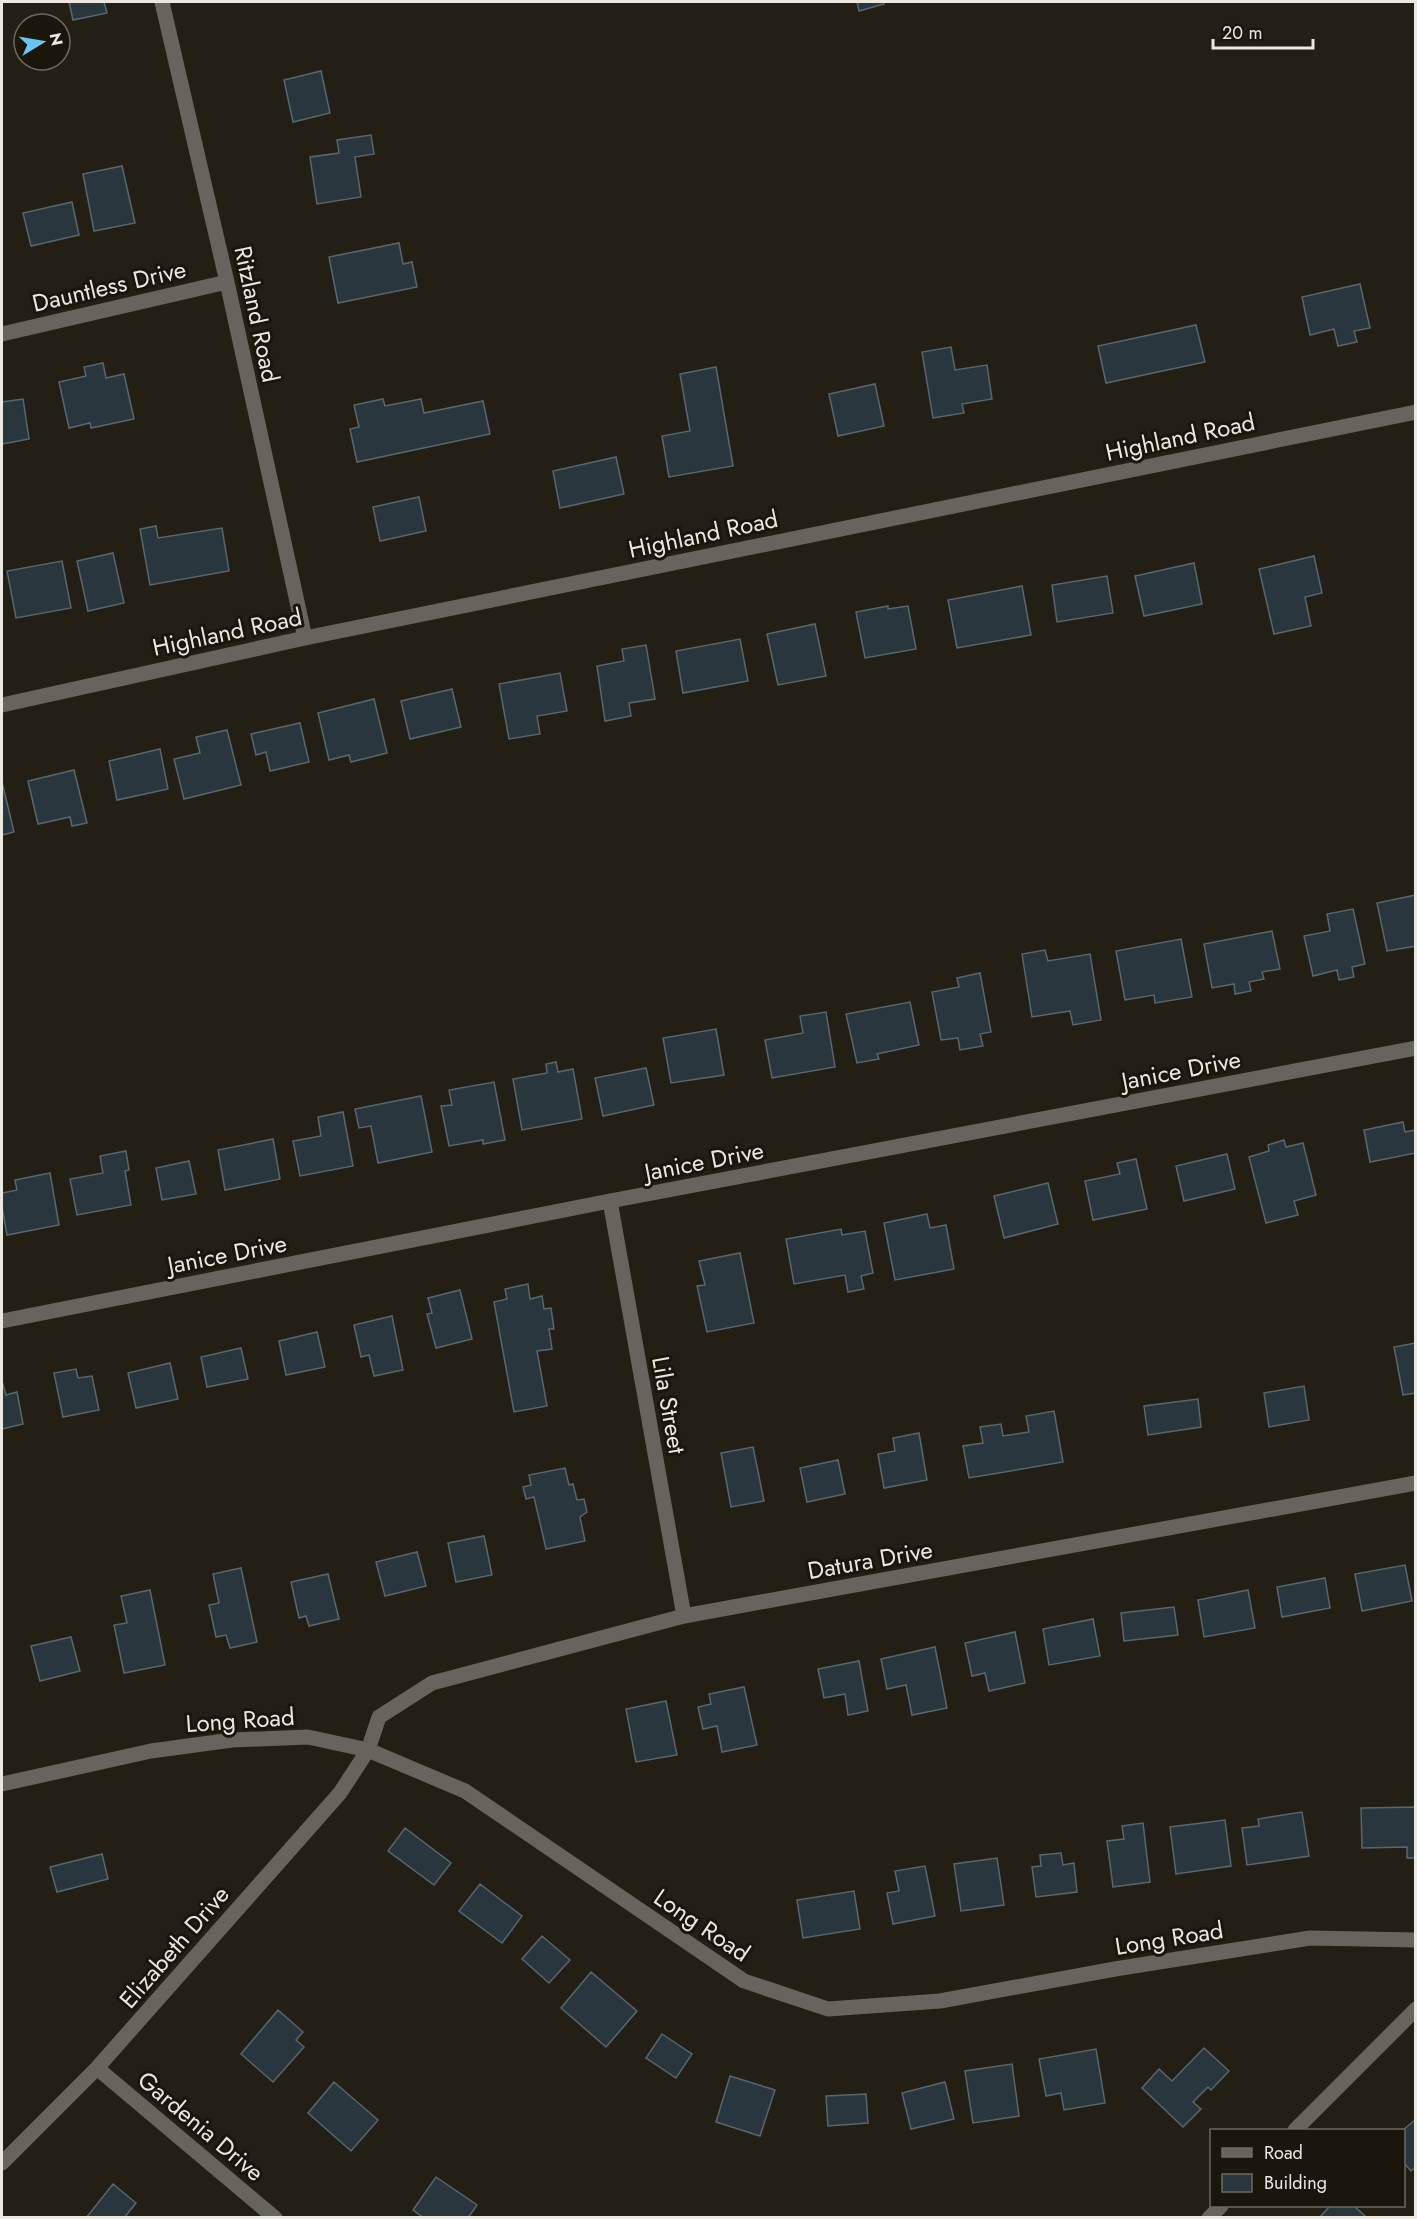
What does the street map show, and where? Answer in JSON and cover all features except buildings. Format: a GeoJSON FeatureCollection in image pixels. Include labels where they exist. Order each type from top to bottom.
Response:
{"type":"FeatureCollection","features":[{"type":"Feature","properties":{"kind":"street","name":"Ritzland Road"},"geometry":{"type":"LineString","coordinates":[[162,2],[227,282],[305,638]]}},
{"type":"Feature","properties":{"kind":"street","name":"Dauntless Drive"},"geometry":{"type":"LineString","coordinates":[[2,334],[227,282]]}},
{"type":"Feature","properties":{"kind":"street","name":"Highland Road"},"geometry":{"type":"LineString","coordinates":[[2,705],[305,638],[1416,412]]}},
{"type":"Feature","properties":{"kind":"street","name":"Janice Drive"},"geometry":{"type":"LineString","coordinates":[[2,1321],[1416,1048]]}},
{"type":"Feature","properties":{"kind":"street","name":"Lila Street"},"geometry":{"type":"LineString","coordinates":[[610,1202],[684,1616]]}},
{"type":"Feature","properties":{"kind":"street","name":"Datura Drive"},"geometry":{"type":"LineString","coordinates":[[368,1750],[379,1718],[432,1683],[684,1616],[1416,1483]]}},
{"type":"Feature","properties":{"kind":"street","name":"Long Road"},"geometry":{"type":"LineString","coordinates":[[2,1784],[151,1750],[232,1740],[308,1737],[368,1750],[465,1791],[744,1981],[828,2009],[940,2001],[1115,1969],[1310,1938],[1416,1940]]}},
{"type":"Feature","properties":{"kind":"street","name":"Elizabeth Drive"},"geometry":{"type":"LineString","coordinates":[[2,2163],[97,2068],[340,1793],[368,1750]]}},
{"type":"Feature","properties":{"kind":"street"},"geometry":{"type":"LineString","coordinates":[[1296,2129],[1416,2010]]}},
{"type":"Feature","properties":{"kind":"street","name":"Gardenia Drive"},"geometry":{"type":"LineString","coordinates":[[97,2068],[275,2217]]}}]}
